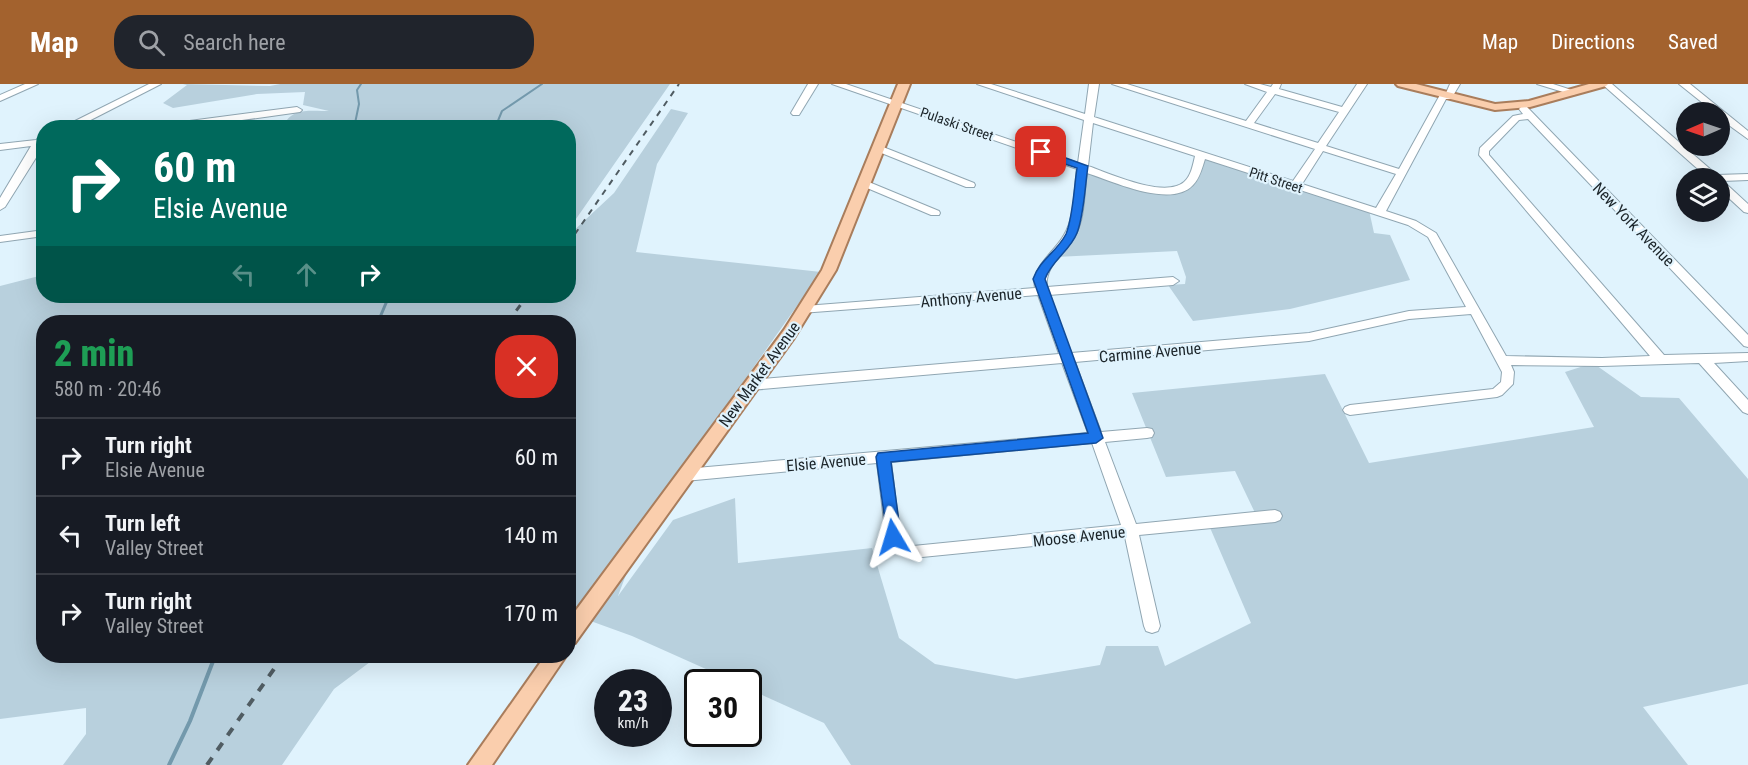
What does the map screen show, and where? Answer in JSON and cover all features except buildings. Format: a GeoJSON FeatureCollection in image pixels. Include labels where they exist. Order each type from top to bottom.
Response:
{"type":"FeatureCollection","features":[{"type":"Feature","properties":{"kind":"main road","name":"New Market Avenue"},"geometry":{"type":"LineString","coordinates":[[576,626],[805,310],[829,270],[904,84]]}},
{"type":"Feature","properties":{"kind":"main road"},"geometry":{"type":"LineString","coordinates":[[1402,84],[1495,107],[1516,118]]}},
{"type":"Feature","properties":{"kind":"main road"},"geometry":{"type":"LineString","coordinates":[[1495,107],[1520,105],[1602,84]]}},
{"type":"Feature","properties":{"kind":"main road"},"geometry":{"type":"LineString","coordinates":[[478,765],[551,663]]}},
{"type":"Feature","properties":{"kind":"street"},"geometry":{"type":"LineString","coordinates":[[0,98],[33,84]]}},
{"type":"Feature","properties":{"kind":"street"},"geometry":{"type":"LineString","coordinates":[[82,120],[156,84]]}},
{"type":"Feature","properties":{"kind":"street"},"geometry":{"type":"LineString","coordinates":[[796,113],[813,84]]}},
{"type":"Feature","properties":{"kind":"street","name":"Pulaski Street"},"geometry":{"type":"LineString","coordinates":[[837,84],[1145,189],[1164,191],[1185,186],[1192,179],[1200,155]]}},
{"type":"Feature","properties":{"kind":"street","name":"Pitt Street"},"geometry":{"type":"LineString","coordinates":[[982,84],[1421,227],[1432,235],[1503,360]]}},
{"type":"Feature","properties":{"kind":"street"},"geometry":{"type":"LineString","coordinates":[[1094,84],[1072,232],[1066,245],[1041,272],[1039,279],[1131,531],[1152,626]]}},
{"type":"Feature","properties":{"kind":"street"},"geometry":{"type":"LineString","coordinates":[[1117,84],[1403,173]]}},
{"type":"Feature","properties":{"kind":"street"},"geometry":{"type":"LineString","coordinates":[[1250,84],[1275,87],[1345,111]]}},
{"type":"Feature","properties":{"kind":"street"},"geometry":{"type":"LineString","coordinates":[[1295,186],[1362,84]]}},
{"type":"Feature","properties":{"kind":"street"},"geometry":{"type":"LineString","coordinates":[[1379,213],[1455,84]]}},
{"type":"Feature","properties":{"kind":"street"},"geometry":{"type":"LineString","coordinates":[[1542,84],[1573,92]]}},
{"type":"Feature","properties":{"kind":"street"},"geometry":{"type":"LineString","coordinates":[[1607,84],[1702,168]]}},
{"type":"Feature","properties":{"kind":"street"},"geometry":{"type":"LineString","coordinates":[[1684,84],[1706,102]]}},
{"type":"Feature","properties":{"kind":"street"},"geometry":{"type":"LineString","coordinates":[[1248,125],[1275,87]]}},
{"type":"Feature","properties":{"kind":"street","name":"New York Avenue"},"geometry":{"type":"LineString","coordinates":[[1520,105],[1748,343]]}},
{"type":"Feature","properties":{"kind":"street"},"geometry":{"type":"LineString","coordinates":[[220,120],[297,110]]}},
{"type":"Feature","properties":{"kind":"street"},"geometry":{"type":"LineString","coordinates":[[1531,115],[1516,118],[1483,152],[1660,359]]}},
{"type":"Feature","properties":{"kind":"street"},"geometry":{"type":"LineString","coordinates":[[1730,122],[1748,136]]}},
{"type":"Feature","properties":{"kind":"street"},"geometry":{"type":"LineString","coordinates":[[0,147],[36,142]]}},
{"type":"Feature","properties":{"kind":"street"},"geometry":{"type":"LineString","coordinates":[[878,148],[970,185]]}},
{"type":"Feature","properties":{"kind":"street"},"geometry":{"type":"LineString","coordinates":[[0,207],[5,190],[36,149]]}},
{"type":"Feature","properties":{"kind":"street"},"geometry":{"type":"LineString","coordinates":[[1730,178],[1748,177]]}},
{"type":"Feature","properties":{"kind":"street"},"geometry":{"type":"LineString","coordinates":[[864,183],[935,213]]}},
{"type":"Feature","properties":{"kind":"street"},"geometry":{"type":"LineString","coordinates":[[1730,193],[1748,210]]}},
{"type":"Feature","properties":{"kind":"street"},"geometry":{"type":"LineString","coordinates":[[0,239],[36,234]]}},
{"type":"Feature","properties":{"kind":"street","name":"Anthony Avenue"},"geometry":{"type":"LineString","coordinates":[[805,310],[1173,281]]}},
{"type":"Feature","properties":{"kind":"street","name":"Carmine Avenue"},"geometry":{"type":"LineString","coordinates":[[751,385],[1309,337],[1408,315],[1475,310]]}},
{"type":"Feature","properties":{"kind":"street"},"geometry":{"type":"LineString","coordinates":[[1350,410],[1497,392],[1507,384],[1508,372],[1503,360],[1602,362],[1748,357]]}},
{"type":"Feature","properties":{"kind":"street"},"geometry":{"type":"LineString","coordinates":[[1702,359],[1748,409]]}},
{"type":"Feature","properties":{"kind":"street","name":"Elsie Avenue"},"geometry":{"type":"LineString","coordinates":[[685,475],[1147,433]]}},
{"type":"Feature","properties":{"kind":"street","name":"Moose Avenue"},"geometry":{"type":"LineString","coordinates":[[883,457],[895,543],[900,547],[919,552],[1275,516]]}},
{"type":"Feature","properties":{"kind":"shaded area"},"geometry":{"type":"Polygon","coordinates":[[[183,84],[270,86],[280,84],[670,84],[576,219],[576,120],[288,120],[296,113],[329,111],[303,105],[305,92],[257,94],[173,108],[163,103],[187,85],[183,84]]]}},
{"type":"Feature","properties":{"kind":"shaded area"},"geometry":{"type":"Polygon","coordinates":[[[671,109],[688,113],[657,164],[636,252],[821,272],[648,516],[618,596],[673,520],[735,498],[738,563],[872,548],[899,638],[935,664],[1016,679],[1100,665],[1106,646],[1158,646],[1165,666],[1251,623],[1208,523],[1257,517],[1235,471],[1166,477],[1132,393],[1325,374],[1369,463],[1594,427],[1565,372],[1593,363],[1641,397],[1679,398],[1748,479],[1748,684],[1643,707],[1688,765],[851,765],[824,723],[762,695],[762,669],[706,669],[632,636],[576,616],[576,315],[36,315],[36,663],[369,663],[334,689],[282,765],[63,765],[86,734],[86,708],[0,719],[0,286],[36,277],[36,303],[576,303],[576,228],[614,193],[671,109]]]}},
{"type":"Feature","properties":{"kind":"shaded area"},"geometry":{"type":"Polygon","coordinates":[[[1197,155],[1369,210],[1374,233],[1390,235],[1410,280],[1290,309],[1193,321],[1168,285],[1185,284],[1186,277],[1177,251],[1056,257],[1077,216],[1083,167],[1154,191],[1187,185],[1197,155]]]}},
{"type":"Feature","properties":{"kind":"waterway"},"geometry":{"type":"LineString","coordinates":[[356,120],[359,104],[357,90],[361,84]]}},
{"type":"Feature","properties":{"kind":"waterway"},"geometry":{"type":"LineString","coordinates":[[498,120],[502,111],[542,84]]}},
{"type":"Feature","properties":{"kind":"waterway"},"geometry":{"type":"LineString","coordinates":[[381,315],[386,303]]}},
{"type":"Feature","properties":{"kind":"waterway"},"geometry":{"type":"LineString","coordinates":[[169,765],[190,721],[212,663]]}},
{"type":"Feature","properties":{"kind":"railway"},"geometry":{"type":"LineString","coordinates":[[576,232],[679,84]]}},
{"type":"Feature","properties":{"kind":"railway"},"geometry":{"type":"LineString","coordinates":[[513,315],[522,303]]}},
{"type":"Feature","properties":{"kind":"railway"},"geometry":{"type":"LineString","coordinates":[[207,765],[278,663]]}},
{"type":"Feature","properties":{"kind":"route"},"geometry":{"type":"LineString","coordinates":[[893,537],[883,457],[1096,438],[1039,279],[1043,267],[1066,245],[1072,232],[1083,166],[1041,152]]}}]}
